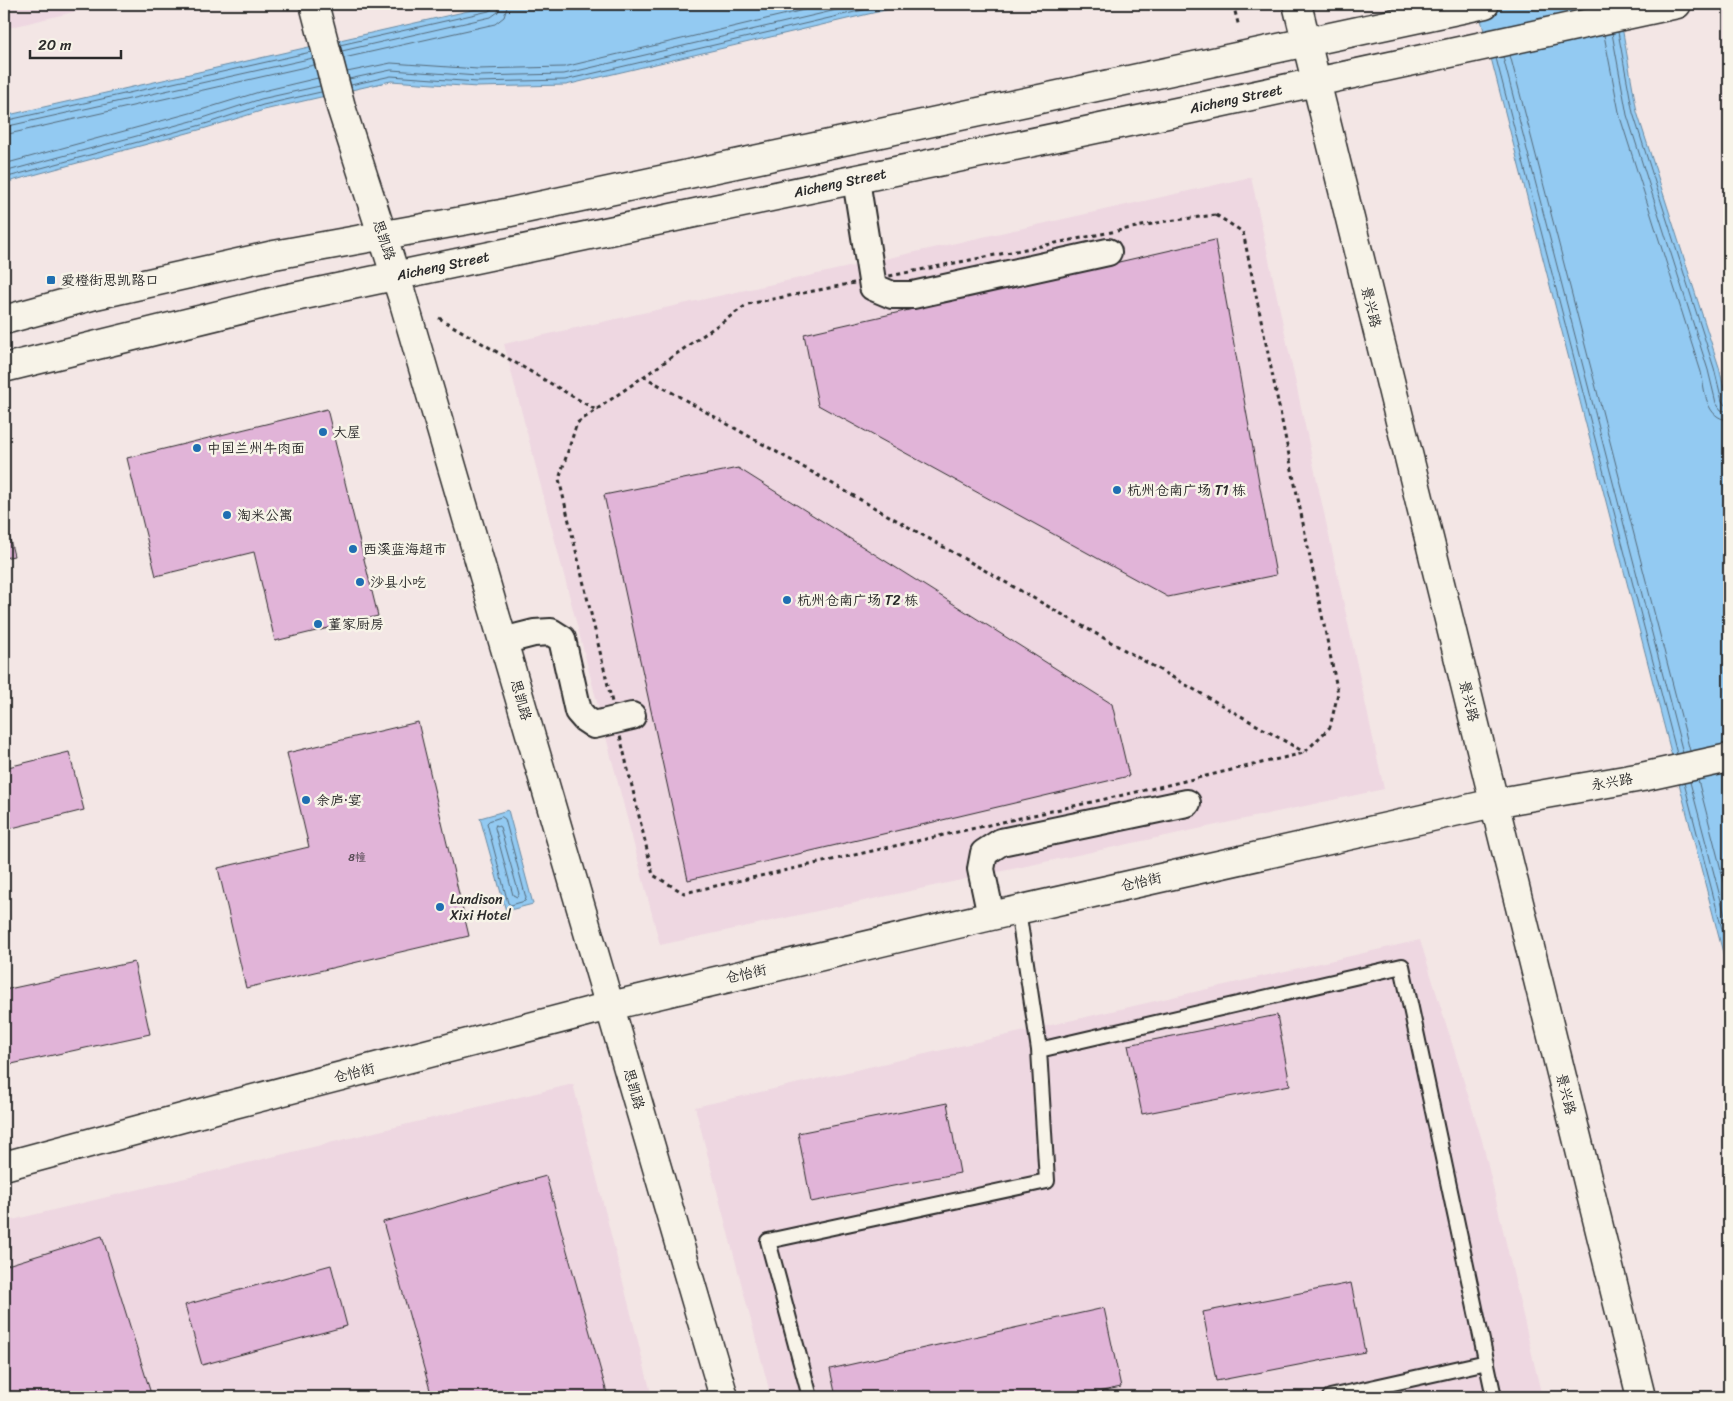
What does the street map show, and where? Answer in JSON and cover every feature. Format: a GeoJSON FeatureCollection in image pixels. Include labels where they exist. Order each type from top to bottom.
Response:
{"type":"FeatureCollection","features":[{"type":"Feature","properties":{"kind":"street","name":"景兴路"},"geometry":{"type":"LineString","coordinates":[[1297,4],[1641,1397]]}},
{"type":"Feature","properties":{"kind":"street"},"geometry":{"type":"LineString","coordinates":[[4,320],[95,295],[274,255],[539,206],[1485,4]]}},
{"type":"Feature","properties":{"kind":"street","name":"Aicheng Street"},"geometry":{"type":"LineString","coordinates":[[4,368],[280,300],[399,286],[856,180],[1677,4]]}},
{"type":"Feature","properties":{"kind":"street","name":"思凯路"},"geometry":{"type":"LineString","coordinates":[[317,12],[340,107],[399,286],[724,1397]]}},
{"type":"Feature","properties":{"kind":"street"},"geometry":{"type":"LineString","coordinates":[[856,180],[873,287],[892,295],[913,295],[1108,252]]}},
{"type":"Feature","properties":{"kind":"street"},"geometry":{"type":"LineString","coordinates":[[504,641],[534,633],[551,632],[562,639],[578,711],[594,725],[624,718]]}},
{"type":"Feature","properties":{"kind":"street","name":"永兴路"},"geometry":{"type":"LineString","coordinates":[[1494,803],[1642,777],[1729,758]]}},
{"type":"Feature","properties":{"kind":"street"},"geometry":{"type":"LineString","coordinates":[[991,916],[981,869],[984,852],[1001,842],[1187,803]]}},
{"type":"Feature","properties":{"kind":"street","name":"仓怡街"},"geometry":{"type":"LineString","coordinates":[[4,1166],[610,1006],[991,916],[1494,803]]}},
{"type":"Feature","properties":{"kind":"lane"},"geometry":{"type":"LineString","coordinates":[[810,1397],[768,1240],[1047,1181],[1039,1050],[1018,910]]}},
{"type":"Feature","properties":{"kind":"lane"},"geometry":{"type":"LineString","coordinates":[[1039,1050],[1402,966],[1494,1397]]}},
{"type":"Feature","properties":{"kind":"lane"},"geometry":{"type":"LineString","coordinates":[[1330,1397],[1487,1362]]}},
{"type":"Feature","properties":{"kind":"path"},"geometry":{"type":"LineString","coordinates":[[1216,215],[1243,232],[1338,693],[1330,727],[1304,753],[684,893],[653,875],[624,718],[559,479],[577,423],[748,304],[872,279],[1167,221],[1216,215]]}},
{"type":"Feature","properties":{"kind":"path"},"geometry":{"type":"LineString","coordinates":[[399,286],[596,410]]}},
{"type":"Feature","properties":{"kind":"path"},"geometry":{"type":"LineString","coordinates":[[643,376],[1304,753]]}},
{"type":"Feature","properties":{"kind":"shaded area"},"geometry":{"type":"Polygon","coordinates":[[[4,4],[106,4],[4,29],[4,4]]]}},
{"type":"Feature","properties":{"kind":"shaded area"},"geometry":{"type":"Polygon","coordinates":[[[1251,177],[1384,789],[660,945],[504,344],[1251,177]]]}},
{"type":"Feature","properties":{"kind":"shaded area"},"geometry":{"type":"Polygon","coordinates":[[[1420,940],[1482,1140],[1542,1397],[771,1397],[695,1107],[1420,940]]]}},
{"type":"Feature","properties":{"kind":"shaded area"},"geometry":{"type":"Polygon","coordinates":[[[573,1084],[652,1397],[4,1397],[4,1222],[573,1084]]]}},
{"type":"Feature","properties":{"kind":"water"},"geometry":{"type":"Polygon","coordinates":[[[499,4],[911,4],[566,85],[477,87],[391,81],[264,110],[206,128],[4,183],[4,116],[499,4]]]}},
{"type":"Feature","properties":{"kind":"water"},"geometry":{"type":"Polygon","coordinates":[[[1477,4],[1618,4],[1637,112],[1719,367],[1729,411],[1729,976],[1477,4]]]}},
{"type":"Feature","properties":{"kind":"water"},"geometry":{"type":"Polygon","coordinates":[[[508,810],[533,904],[506,911],[480,818],[508,810]]]}},
{"type":"Feature","properties":{"kind":"building","name":"杭州仓南广场 T1 栋"},"geometry":{"type":"Polygon","coordinates":[[[1215,240],[1276,575],[1168,597],[818,405],[804,334],[1215,240]]]}},
{"type":"Feature","properties":{"kind":"building"},"geometry":{"type":"Polygon","coordinates":[[[327,409],[378,616],[275,641],[254,552],[156,576],[127,458],[327,409]]]}},
{"type":"Feature","properties":{"kind":"building","name":"杭州仓南广场 T2 栋"},"geometry":{"type":"Polygon","coordinates":[[[738,468],[1112,704],[1129,776],[688,880],[604,495],[738,468]]]}},
{"type":"Feature","properties":{"kind":"building"},"geometry":{"type":"Polygon","coordinates":[[[4,515],[14,556],[4,558],[4,515]]]}},
{"type":"Feature","properties":{"kind":"building"},"geometry":{"type":"Polygon","coordinates":[[[418,722],[469,936],[246,988],[218,868],[309,847],[287,753],[418,722]]]}},
{"type":"Feature","properties":{"kind":"building"},"geometry":{"type":"Polygon","coordinates":[[[69,752],[84,810],[4,830],[4,768],[69,752]]]}},
{"type":"Feature","properties":{"kind":"building"},"geometry":{"type":"Polygon","coordinates":[[[134,962],[150,1034],[7,1065],[4,1050],[4,990],[134,962]]]}},
{"type":"Feature","properties":{"kind":"building"},"geometry":{"type":"Polygon","coordinates":[[[1277,1015],[1290,1085],[1142,1114],[1128,1045],[1277,1015]]]}},
{"type":"Feature","properties":{"kind":"building"},"geometry":{"type":"Polygon","coordinates":[[[947,1103],[960,1173],[811,1202],[798,1133],[947,1103]]]}},
{"type":"Feature","properties":{"kind":"building"},"geometry":{"type":"Polygon","coordinates":[[[546,1176],[607,1393],[599,1397],[432,1397],[383,1222],[546,1176]]]}},
{"type":"Feature","properties":{"kind":"building"},"geometry":{"type":"Polygon","coordinates":[[[102,1236],[152,1397],[4,1397],[4,1266],[102,1236]]]}},
{"type":"Feature","properties":{"kind":"building"},"geometry":{"type":"Polygon","coordinates":[[[331,1265],[347,1326],[202,1365],[185,1305],[331,1265]]]}},
{"type":"Feature","properties":{"kind":"building"},"geometry":{"type":"Polygon","coordinates":[[[1351,1283],[1365,1352],[1216,1381],[1203,1312],[1351,1283]]]}},
{"type":"Feature","properties":{"kind":"building"},"geometry":{"type":"Polygon","coordinates":[[[1104,1308],[1121,1387],[1074,1397],[836,1397],[830,1369],[1104,1308]]]}},
{"type":"Feature","properties":{"kind":"place","name":"爱橙街思凯路口"},"geometry":{"type":"Point","coordinates":[51,280]}},
{"type":"Feature","properties":{"kind":"place","name":"大屋"},"geometry":{"type":"Point","coordinates":[323,432]}},
{"type":"Feature","properties":{"kind":"place","name":"中国兰州牛肉面"},"geometry":{"type":"Point","coordinates":[197,448]}},
{"type":"Feature","properties":{"kind":"place","name":"杭州仓南广场 T1 栋"},"geometry":{"type":"Point","coordinates":[1117,490]}},
{"type":"Feature","properties":{"kind":"place","name":"淘米公寓"},"geometry":{"type":"Point","coordinates":[227,515]}},
{"type":"Feature","properties":{"kind":"place","name":"西溪蓝海超市"},"geometry":{"type":"Point","coordinates":[353,549]}},
{"type":"Feature","properties":{"kind":"place","name":"沙县小吃"},"geometry":{"type":"Point","coordinates":[360,582]}},
{"type":"Feature","properties":{"kind":"place","name":"杭州仓南广场 T2 栋"},"geometry":{"type":"Point","coordinates":[787,600]}},
{"type":"Feature","properties":{"kind":"place","name":"董家厨房"},"geometry":{"type":"Point","coordinates":[318,624]}},
{"type":"Feature","properties":{"kind":"place","name":"余庐·宴"},"geometry":{"type":"Point","coordinates":[306,800]}},
{"type":"Feature","properties":{"kind":"place","name":"Landison Xixi Hotel"},"geometry":{"type":"Point","coordinates":[440,907]}}]}
